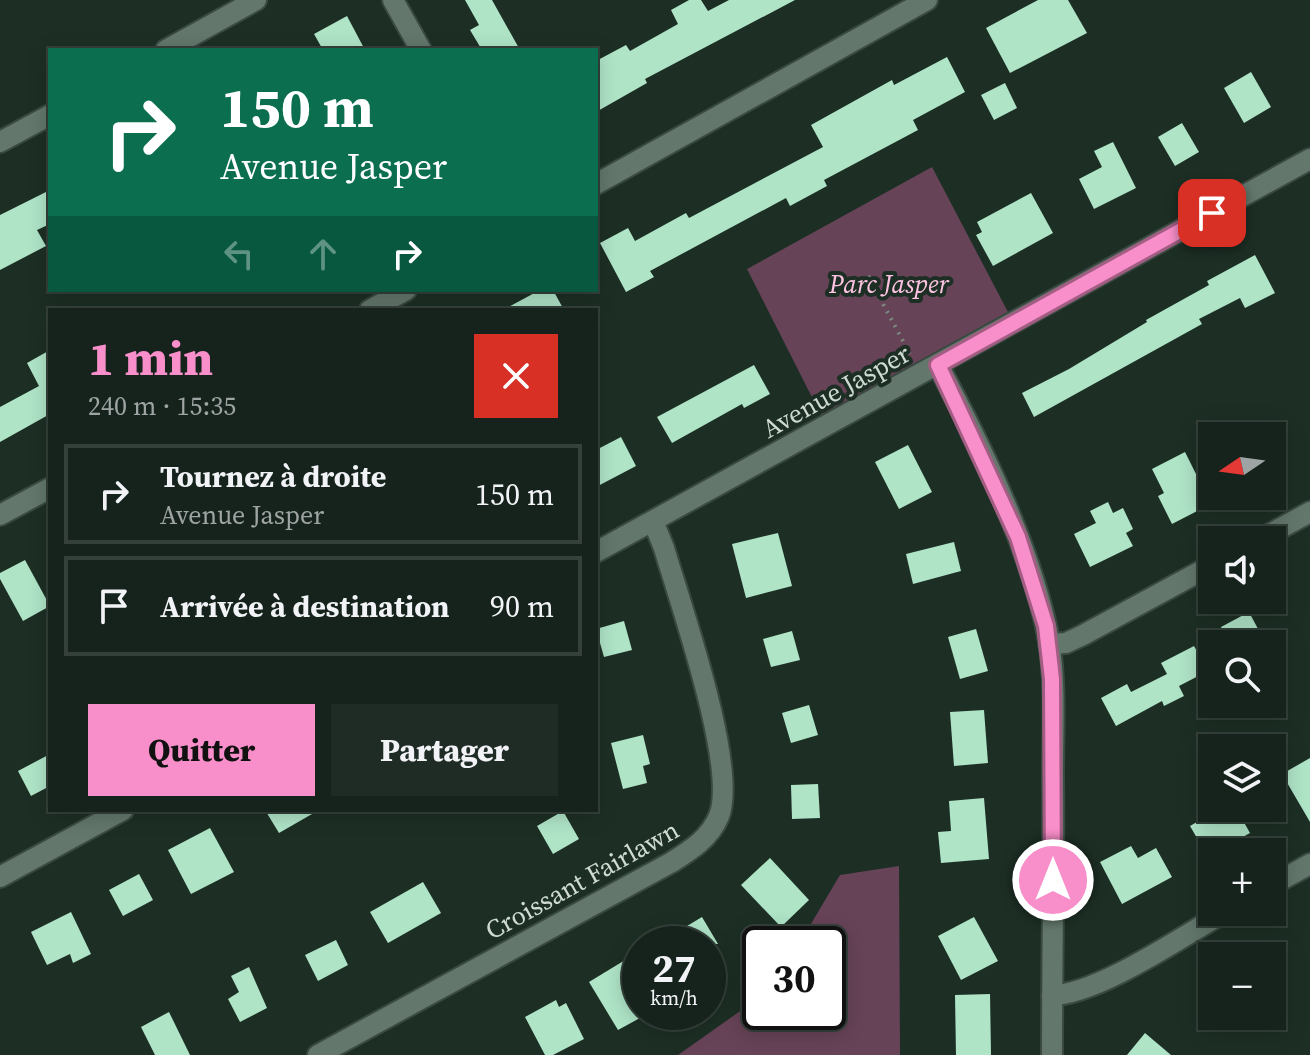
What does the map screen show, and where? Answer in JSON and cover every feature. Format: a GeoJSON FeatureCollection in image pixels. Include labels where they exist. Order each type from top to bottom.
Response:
{"type":"FeatureCollection","features":[{"type":"Feature","properties":{"kind":"street"},"geometry":{"type":"LineString","coordinates":[[170,48],[256,0]]}},
{"type":"Feature","properties":{"kind":"street"},"geometry":{"type":"LineString","coordinates":[[393,0],[420,48]]}},
{"type":"Feature","properties":{"kind":"street"},"geometry":{"type":"LineString","coordinates":[[598,183],[927,0]]}},
{"type":"Feature","properties":{"kind":"street"},"geometry":{"type":"LineString","coordinates":[[0,142],[48,116]]}},
{"type":"Feature","properties":{"kind":"street","name":"Avenue Jasper"},"geometry":{"type":"LineString","coordinates":[[598,551],[1310,159]]}},
{"type":"Feature","properties":{"kind":"street"},"geometry":{"type":"LineString","coordinates":[[374,308],[402,292]]}},
{"type":"Feature","properties":{"kind":"street"},"geometry":{"type":"LineString","coordinates":[[938,365],[1018,537],[1049,644],[1054,794],[1052,1055]]}},
{"type":"Feature","properties":{"kind":"street"},"geometry":{"type":"LineString","coordinates":[[0,515],[48,489]]}},
{"type":"Feature","properties":{"kind":"street"},"geometry":{"type":"LineString","coordinates":[[1284,526],[1310,512]]}},
{"type":"Feature","properties":{"kind":"street","name":"Croissant Fairlawn"},"geometry":{"type":"LineString","coordinates":[[318,1055],[672,862],[702,841],[711,830],[723,801],[721,757],[673,577],[653,521]]}},
{"type":"Feature","properties":{"kind":"street"},"geometry":{"type":"LineString","coordinates":[[1049,644],[1066,643],[1083,635],[1198,573]]}},
{"type":"Feature","properties":{"kind":"street"},"geometry":{"type":"LineString","coordinates":[[0,877],[119,812]]}},
{"type":"Feature","properties":{"kind":"street"},"geometry":{"type":"LineString","coordinates":[[1286,877],[1310,864]]}},
{"type":"Feature","properties":{"kind":"street"},"geometry":{"type":"LineString","coordinates":[[1052,995],[1068,995],[1098,984],[1200,926]]}},
{"type":"Feature","properties":{"kind":"path"},"geometry":{"type":"LineString","coordinates":[[868,276],[915,363]]}},
{"type":"Feature","properties":{"kind":"green space","name":"Parc Jasper"},"geometry":{"type":"Polygon","coordinates":[[[932,167],[1008,312],[821,415],[747,269],[932,167]]]}},
{"type":"Feature","properties":{"kind":"green space"},"geometry":{"type":"Polygon","coordinates":[[[899,866],[900,1055],[678,1055],[713,1030],[726,1030],[726,1021],[742,1010],[742,1030],[846,1030],[846,926],[810,926],[840,875],[899,866]]]}},
{"type":"Feature","properties":{"kind":"building"},"geometry":{"type":"Polygon","coordinates":[[[465,0],[492,0],[519,48],[481,48],[470,30],[479,25],[465,0]]]}},
{"type":"Feature","properties":{"kind":"building"},"geometry":{"type":"Polygon","coordinates":[[[689,0],[701,0],[708,11],[729,0],[795,0],[645,79],[647,83],[598,111],[598,60],[626,45],[630,51],[678,24],[671,10],[689,0]]]}},
{"type":"Feature","properties":{"kind":"building"},"geometry":{"type":"Polygon","coordinates":[[[1038,0],[1068,0],[1087,33],[1010,73],[986,28],[1038,0]]]}},
{"type":"Feature","properties":{"kind":"building"},"geometry":{"type":"Polygon","coordinates":[[[347,16],[364,48],[322,48],[314,34],[347,16]]]}},
{"type":"Feature","properties":{"kind":"building"},"geometry":{"type":"Polygon","coordinates":[[[947,57],[965,92],[913,120],[918,130],[824,180],[827,186],[790,206],[786,198],[650,271],[654,277],[626,292],[600,243],[628,228],[635,241],[686,213],[689,218],[823,147],[811,125],[892,80],[894,85],[947,57]]]}},
{"type":"Feature","properties":{"kind":"building"},"geometry":{"type":"Polygon","coordinates":[[[1251,72],[1271,107],[1244,123],[1224,88],[1251,72]]]}},
{"type":"Feature","properties":{"kind":"building"},"geometry":{"type":"Polygon","coordinates":[[[1005,83],[1017,108],[994,120],[981,95],[1005,83]]]}},
{"type":"Feature","properties":{"kind":"building"},"geometry":{"type":"Polygon","coordinates":[[[1182,123],[1199,152],[1175,166],[1158,137],[1182,123]]]}},
{"type":"Feature","properties":{"kind":"building"},"geometry":{"type":"Polygon","coordinates":[[[1113,142],[1136,188],[1094,209],[1079,179],[1102,167],[1094,151],[1113,142]]]}},
{"type":"Feature","properties":{"kind":"building"},"geometry":{"type":"Polygon","coordinates":[[[48,191],[48,225],[37,230],[46,246],[0,270],[0,215],[48,191]]]}},
{"type":"Feature","properties":{"kind":"building"},"geometry":{"type":"Polygon","coordinates":[[[1031,193],[1053,233],[993,266],[976,235],[982,232],[977,222],[1031,193]]]}},
{"type":"Feature","properties":{"kind":"building"},"geometry":{"type":"Polygon","coordinates":[[[1255,255],[1275,293],[1245,308],[1240,298],[1199,319],[1202,324],[1034,417],[1022,393],[1069,369],[1146,320],[1209,285],[1207,281],[1255,255]]]}},
{"type":"Feature","properties":{"kind":"building"},"geometry":{"type":"Polygon","coordinates":[[[536,292],[554,292],[563,308],[507,308],[536,292]]]}},
{"type":"Feature","properties":{"kind":"building"},"geometry":{"type":"Polygon","coordinates":[[[48,351],[48,415],[0,442],[0,407],[39,386],[27,363],[48,351]]]}},
{"type":"Feature","properties":{"kind":"building"},"geometry":{"type":"Polygon","coordinates":[[[754,365],[770,394],[744,408],[742,404],[672,443],[657,417],[754,365]]]}},
{"type":"Feature","properties":{"kind":"building"},"geometry":{"type":"Polygon","coordinates":[[[621,437],[636,466],[598,486],[598,449],[621,437]]]}},
{"type":"Feature","properties":{"kind":"building"},"geometry":{"type":"Polygon","coordinates":[[[908,445],[932,492],[899,509],[875,462],[908,445]]]}},
{"type":"Feature","properties":{"kind":"building"},"geometry":{"type":"Polygon","coordinates":[[[1185,452],[1198,478],[1199,510],[1172,524],[1158,496],[1164,493],[1152,469],[1185,452]]]}},
{"type":"Feature","properties":{"kind":"building"},"geometry":{"type":"Polygon","coordinates":[[[1108,502],[1113,513],[1123,508],[1133,529],[1126,533],[1133,546],[1090,567],[1074,534],[1096,523],[1090,511],[1108,502]]]}},
{"type":"Feature","properties":{"kind":"building"},"geometry":{"type":"Polygon","coordinates":[[[778,533],[792,586],[746,598],[732,544],[778,533]]]}},
{"type":"Feature","properties":{"kind":"building"},"geometry":{"type":"Polygon","coordinates":[[[954,542],[961,571],[913,584],[906,554],[954,542]]]}},
{"type":"Feature","properties":{"kind":"building"},"geometry":{"type":"Polygon","coordinates":[[[25,560],[48,607],[23,621],[0,579],[0,573],[25,560]]]}},
{"type":"Feature","properties":{"kind":"building"},"geometry":{"type":"Polygon","coordinates":[[[1250,614],[1259,630],[1223,630],[1221,627],[1250,614]]]}},
{"type":"Feature","properties":{"kind":"building"},"geometry":{"type":"Polygon","coordinates":[[[624,621],[632,650],[604,657],[598,628],[624,621]]]}},
{"type":"Feature","properties":{"kind":"building"},"geometry":{"type":"Polygon","coordinates":[[[976,629],[988,671],[960,679],[948,637],[976,629]]]}},
{"type":"Feature","properties":{"kind":"building"},"geometry":{"type":"Polygon","coordinates":[[[792,631],[800,660],[771,667],[763,639],[792,631]]]}},
{"type":"Feature","properties":{"kind":"building"},"geometry":{"type":"Polygon","coordinates":[[[1194,646],[1198,653],[1198,676],[1179,686],[1184,696],[1164,706],[1162,701],[1116,726],[1101,698],[1127,684],[1131,692],[1167,674],[1161,663],[1194,646]]]}},
{"type":"Feature","properties":{"kind":"building"},"geometry":{"type":"Polygon","coordinates":[[[809,705],[818,735],[791,743],[782,713],[809,705]]]}},
{"type":"Feature","properties":{"kind":"building"},"geometry":{"type":"Polygon","coordinates":[[[984,710],[988,763],[954,766],[950,712],[984,710]]]}},
{"type":"Feature","properties":{"kind":"building"},"geometry":{"type":"Polygon","coordinates":[[[643,735],[650,764],[643,766],[647,783],[623,789],[611,743],[643,735]]]}},
{"type":"Feature","properties":{"kind":"building"},"geometry":{"type":"Polygon","coordinates":[[[48,755],[48,787],[31,796],[18,771],[48,755]]]}},
{"type":"Feature","properties":{"kind":"building"},"geometry":{"type":"Polygon","coordinates":[[[1310,758],[1310,822],[1286,781],[1286,772],[1310,758]]]}},
{"type":"Feature","properties":{"kind":"building"},"geometry":{"type":"Polygon","coordinates":[[[818,784],[820,818],[792,819],[791,785],[818,784]]]}},
{"type":"Feature","properties":{"kind":"building"},"geometry":{"type":"Polygon","coordinates":[[[984,798],[989,859],[941,863],[938,832],[951,831],[949,801],[984,798]]]}},
{"type":"Feature","properties":{"kind":"building"},"geometry":{"type":"Polygon","coordinates":[[[266,812],[316,812],[279,833],[266,812]]]}},
{"type":"Feature","properties":{"kind":"building"},"geometry":{"type":"Polygon","coordinates":[[[564,812],[579,839],[553,854],[537,826],[564,812]]]}},
{"type":"Feature","properties":{"kind":"building"},"geometry":{"type":"Polygon","coordinates":[[[1198,821],[1244,822],[1250,833],[1241,838],[1198,840],[1190,826],[1198,821]]]}},
{"type":"Feature","properties":{"kind":"building"},"geometry":{"type":"Polygon","coordinates":[[[210,828],[234,872],[191,894],[168,850],[210,828]]]}},
{"type":"Feature","properties":{"kind":"building"},"geometry":{"type":"Polygon","coordinates":[[[1131,846],[1138,858],[1156,848],[1172,877],[1122,904],[1100,862],[1131,846]]]}},
{"type":"Feature","properties":{"kind":"building"},"geometry":{"type":"Polygon","coordinates":[[[770,858],[809,900],[780,926],[741,885],[770,858]]]}},
{"type":"Feature","properties":{"kind":"building"},"geometry":{"type":"Polygon","coordinates":[[[139,874],[153,900],[123,916],[109,890],[139,874]]]}},
{"type":"Feature","properties":{"kind":"building"},"geometry":{"type":"Polygon","coordinates":[[[423,882],[441,913],[388,943],[370,912],[423,882]]]}},
{"type":"Feature","properties":{"kind":"building"},"geometry":{"type":"Polygon","coordinates":[[[71,912],[91,954],[73,963],[70,954],[47,965],[31,932],[71,912]]]}},
{"type":"Feature","properties":{"kind":"building"},"geometry":{"type":"Polygon","coordinates":[[[702,917],[707,926],[687,926],[702,917]]]}},
{"type":"Feature","properties":{"kind":"building"},"geometry":{"type":"Polygon","coordinates":[[[974,917],[998,961],[961,980],[938,936],[974,917]]]}},
{"type":"Feature","properties":{"kind":"building"},"geometry":{"type":"Polygon","coordinates":[[[336,940],[348,965],[318,981],[305,955],[336,940]]]}},
{"type":"Feature","properties":{"kind":"building"},"geometry":{"type":"Polygon","coordinates":[[[622,962],[622,1028],[618,1030],[589,982],[622,962]]]}},
{"type":"Feature","properties":{"kind":"building"},"geometry":{"type":"Polygon","coordinates":[[[249,967],[267,1008],[240,1022],[228,999],[239,992],[231,976],[249,967]]]}},
{"type":"Feature","properties":{"kind":"building"},"geometry":{"type":"Polygon","coordinates":[[[990,994],[991,1055],[956,1055],[955,995],[990,994]]]}},
{"type":"Feature","properties":{"kind":"building"},"geometry":{"type":"Polygon","coordinates":[[[556,1000],[559,1007],[566,1003],[584,1039],[553,1055],[545,1055],[525,1017],[556,1000]]]}},
{"type":"Feature","properties":{"kind":"building"},"geometry":{"type":"Polygon","coordinates":[[[169,1012],[190,1055],[155,1055],[141,1027],[169,1012]]]}},
{"type":"Feature","properties":{"kind":"building"},"geometry":{"type":"Polygon","coordinates":[[[1145,1033],[1171,1055],[1127,1055],[1145,1033]]]}},
{"type":"Feature","properties":{"kind":"route"},"geometry":{"type":"LineString","coordinates":[[1053,880],[1052,679],[1046,626],[1018,537],[938,365],[1212,213]]}}]}
